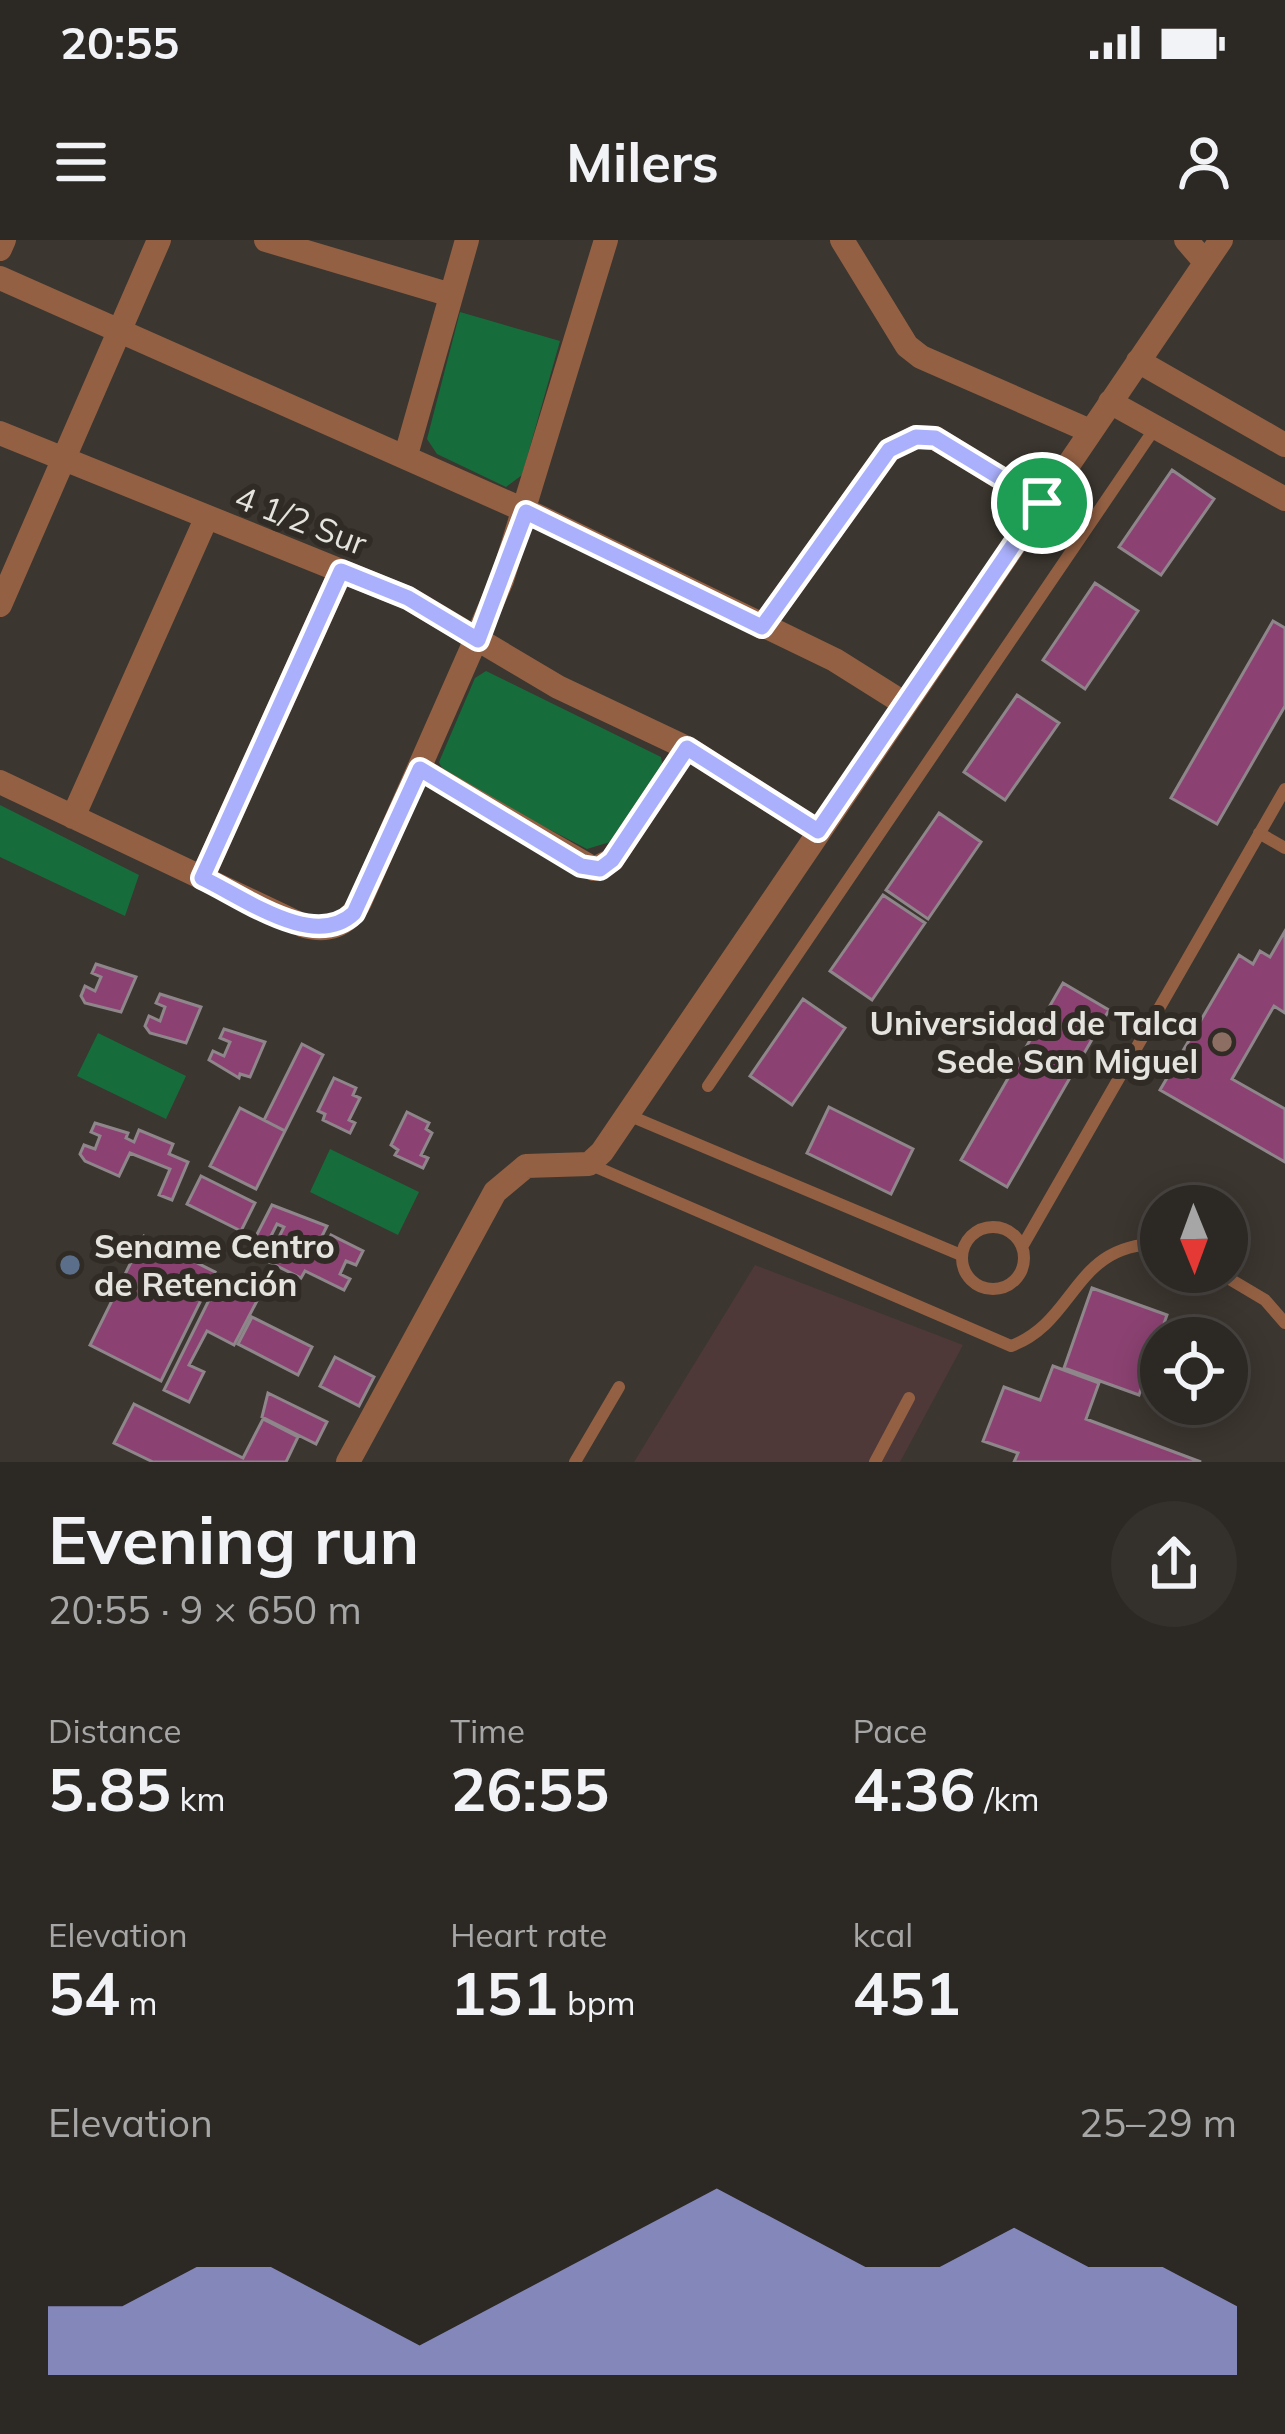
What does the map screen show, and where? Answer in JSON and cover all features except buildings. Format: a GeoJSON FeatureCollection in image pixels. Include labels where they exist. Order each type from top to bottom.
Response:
{"type":"FeatureCollection","features":[{"type":"Feature","properties":{"kind":"street"},"geometry":{"type":"LineString","coordinates":[[0,249],[4,240]]}},
{"type":"Feature","properties":{"kind":"street"},"geometry":{"type":"LineString","coordinates":[[0,605],[159,240]]}},
{"type":"Feature","properties":{"kind":"street"},"geometry":{"type":"LineString","coordinates":[[266,240],[451,296]]}},
{"type":"Feature","properties":{"kind":"street"},"geometry":{"type":"LineString","coordinates":[[406,455],[467,240]]}},
{"type":"Feature","properties":{"kind":"street"},"geometry":{"type":"LineString","coordinates":[[0,782],[302,925],[336,926],[354,913],[478,640],[526,512],[606,240]]}},
{"type":"Feature","properties":{"kind":"street"},"geometry":{"type":"LineString","coordinates":[[842,240],[907,346],[1090,431]]}},
{"type":"Feature","properties":{"kind":"street"},"geometry":{"type":"LineString","coordinates":[[1186,240],[1205,262]]}},
{"type":"Feature","properties":{"kind":"street"},"geometry":{"type":"LineString","coordinates":[[348,1462],[495,1192],[526,1166],[589,1164],[628,1115],[1221,240]]}},
{"type":"Feature","properties":{"kind":"street"},"geometry":{"type":"LineString","coordinates":[[0,278],[406,455],[836,660],[905,704]]}},
{"type":"Feature","properties":{"kind":"street"},"geometry":{"type":"LineString","coordinates":[[1138,361],[1285,445]]}},
{"type":"Feature","properties":{"kind":"street"},"geometry":{"type":"LineString","coordinates":[[1110,402],[1285,499]]}},
{"type":"Feature","properties":{"kind":"street","name":"4 1/2 Sur"},"geometry":{"type":"LineString","coordinates":[[0,433],[408,598],[558,688],[687,748],[818,831]]}},
{"type":"Feature","properties":{"kind":"street"},"geometry":{"type":"LineString","coordinates":[[762,627],[889,450],[916,437],[935,438],[1042,503]]}},
{"type":"Feature","properties":{"kind":"street"},"geometry":{"type":"LineString","coordinates":[[73,817],[206,519]]}},
{"type":"Feature","properties":{"kind":"street"},"geometry":{"type":"LineString","coordinates":[[202,878],[341,571]]}},
{"type":"Feature","properties":{"kind":"street"},"geometry":{"type":"LineString","coordinates":[[420,769],[594,869],[612,860],[687,748]]}},
{"type":"Feature","properties":{"kind":"lane"},"geometry":{"type":"LineString","coordinates":[[709,1086],[1156,427]]}},
{"type":"Feature","properties":{"kind":"lane"},"geometry":{"type":"LineString","coordinates":[[628,1115],[961,1255],[971,1280],[1001,1288],[1018,1277],[1022,1247],[1285,789]]}},
{"type":"Feature","properties":{"kind":"lane"},"geometry":{"type":"LineString","coordinates":[[1259,833],[1285,848]]}},
{"type":"Feature","properties":{"kind":"lane"},"geometry":{"type":"LineString","coordinates":[[589,1164],[1011,1346],[1030,1339],[1078,1282],[1126,1243],[1140,1243]]}},
{"type":"Feature","properties":{"kind":"lane"},"geometry":{"type":"LineString","coordinates":[[961,1255],[973,1234],[991,1227],[1010,1232],[1022,1247]]}},
{"type":"Feature","properties":{"kind":"lane"},"geometry":{"type":"LineString","coordinates":[[1248,1290],[1265,1300],[1285,1323]]}},
{"type":"Feature","properties":{"kind":"lane"},"geometry":{"type":"LineString","coordinates":[[575,1462],[619,1387]]}},
{"type":"Feature","properties":{"kind":"lane"},"geometry":{"type":"LineString","coordinates":[[875,1462],[909,1398]]}},
{"type":"Feature","properties":{"kind":"shaded area"},"geometry":{"type":"Polygon","coordinates":[[[755,1265],[963,1345],[900,1462],[634,1462],[755,1265]]]}},
{"type":"Feature","properties":{"kind":"green space"},"geometry":{"type":"Polygon","coordinates":[[[460,312],[560,341],[522,475],[506,487],[437,454],[427,439],[460,312]]]}},
{"type":"Feature","properties":{"kind":"green space"},"geometry":{"type":"Polygon","coordinates":[[[486,671],[661,757],[663,768],[610,842],[587,849],[445,775],[439,762],[475,678],[486,671]]]}},
{"type":"Feature","properties":{"kind":"green space"},"geometry":{"type":"Polygon","coordinates":[[[0,805],[139,875],[125,916],[0,857],[0,805]]]}},
{"type":"Feature","properties":{"kind":"green space"},"geometry":{"type":"Polygon","coordinates":[[[98,1033],[186,1076],[166,1119],[77,1076],[98,1033]]]}},
{"type":"Feature","properties":{"kind":"green space"},"geometry":{"type":"Polygon","coordinates":[[[330,1149],[419,1192],[398,1235],[310,1192],[330,1149]]]}},
{"type":"Feature","properties":{"kind":"place","name":"Universidad de Talca Sede San Miguel"},"geometry":{"type":"Point","coordinates":[1222,1042]}},
{"type":"Feature","properties":{"kind":"place","name":"Sename Centro de Retención"},"geometry":{"type":"Point","coordinates":[70,1265]}},
{"type":"Feature","properties":{"kind":"route"},"geometry":{"type":"LineString","coordinates":[[916,437],[935,438],[1042,503],[818,831],[687,748],[612,860],[600,869],[581,866],[420,769],[354,913],[336,926],[302,925],[202,878],[341,571],[408,598],[478,640],[526,512],[762,627],[889,450],[916,437]]}}]}
